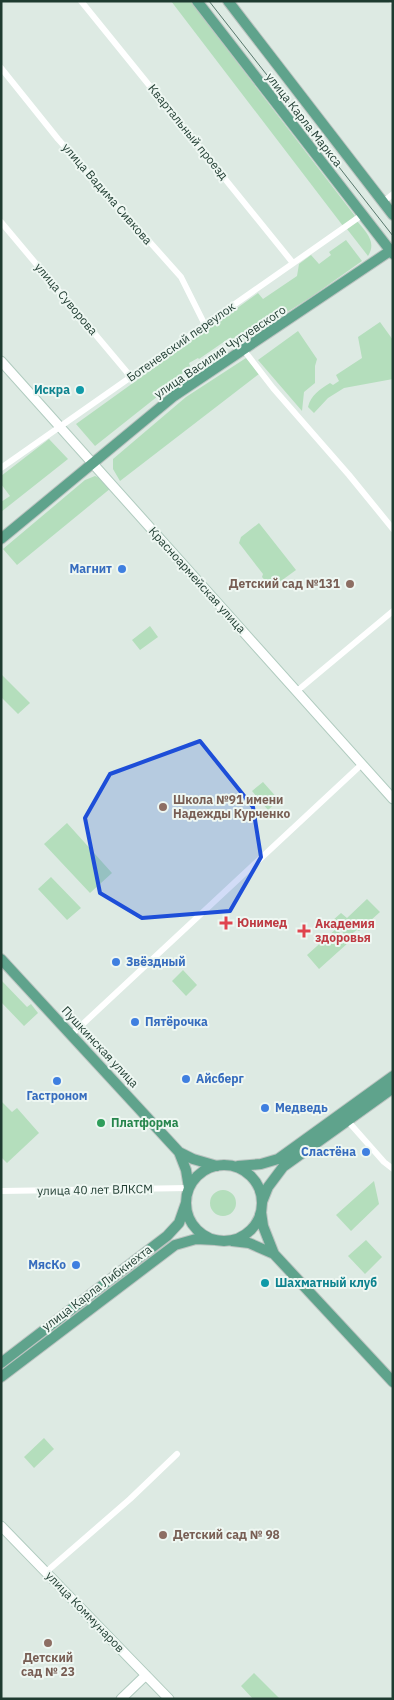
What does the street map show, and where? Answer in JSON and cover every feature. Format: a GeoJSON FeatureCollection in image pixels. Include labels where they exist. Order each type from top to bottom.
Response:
{"type":"FeatureCollection","features":[{"type":"Feature","properties":{"kind":"main road","name":"улица Карла Маркса"},"geometry":{"type":"LineString","coordinates":[[197,1],[392,252]]}},
{"type":"Feature","properties":{"kind":"main road","name":"улица Карла Маркса"},"geometry":{"type":"LineString","coordinates":[[228,1],[393,215]]}},
{"type":"Feature","properties":{"kind":"main road","name":"улица Василия Чугуевского"},"geometry":{"type":"LineString","coordinates":[[1,539],[174,396],[392,252]]}},
{"type":"Feature","properties":{"kind":"main road","name":"Пушкинская улица"},"geometry":{"type":"LineString","coordinates":[[1,959],[179,1152],[193,1159],[217,1166]]}},
{"type":"Feature","properties":{"kind":"main road"},"geometry":{"type":"LineString","coordinates":[[231,1240],[245,1235],[251,1230],[259,1218],[268,1187],[283,1167],[393,1076]]}},
{"type":"Feature","properties":{"kind":"main road"},"geometry":{"type":"LineString","coordinates":[[344,1117],[393,1088]]}},
{"type":"Feature","properties":{"kind":"main road"},"geometry":{"type":"LineString","coordinates":[[274,1254],[248,1243],[209,1238],[197,1230],[189,1217],[186,1203],[189,1188],[200,1173],[217,1166],[260,1164],[278,1159],[334,1125]]}},
{"type":"Feature","properties":{"kind":"main road","name":"Пушкинская улица"},"geometry":{"type":"LineString","coordinates":[[179,1152],[186,1170],[189,1188]]}},
{"type":"Feature","properties":{"kind":"main road"},"geometry":{"type":"LineString","coordinates":[[232,1166],[245,1172],[256,1182],[262,1207],[263,1226],[274,1254],[393,1382]]}},
{"type":"Feature","properties":{"kind":"main road","name":"улица Карла Либкнехта"},"geometry":{"type":"LineString","coordinates":[[1,1363],[167,1236],[179,1223],[186,1203]]}},
{"type":"Feature","properties":{"kind":"main road","name":"улица Карла Либкнехта"},"geometry":{"type":"LineString","coordinates":[[1,1377],[175,1245],[196,1239],[216,1240]]}},
{"type":"Feature","properties":{"kind":"street","name":"Квартальный проезд"},"geometry":{"type":"LineString","coordinates":[[82,1],[293,263]]}},
{"type":"Feature","properties":{"kind":"street","name":"улица Вадима Сивкова"},"geometry":{"type":"LineString","coordinates":[[1,68],[58,139],[181,277],[205,325]]}},
{"type":"Feature","properties":{"kind":"street"},"geometry":{"type":"LineString","coordinates":[[383,202],[393,194]]}},
{"type":"Feature","properties":{"kind":"street","name":"Ботеневский переулок"},"geometry":{"type":"LineString","coordinates":[[1,468],[362,215]]}},
{"type":"Feature","properties":{"kind":"street","name":"улица Суворова"},"geometry":{"type":"LineString","coordinates":[[1,222],[131,377]]}},
{"type":"Feature","properties":{"kind":"street"},"geometry":{"type":"LineString","coordinates":[[243,349],[273,388],[349,475],[393,530]]}},
{"type":"Feature","properties":{"kind":"street","name":"Красноармейская улица"},"geometry":{"type":"LineString","coordinates":[[1,361],[393,799]]}},
{"type":"Feature","properties":{"kind":"street"},"geometry":{"type":"LineString","coordinates":[[297,692],[393,612]]}},
{"type":"Feature","properties":{"kind":"street"},"geometry":{"type":"LineString","coordinates":[[71,1035],[362,764]]}},
{"type":"Feature","properties":{"kind":"street"},"geometry":{"type":"LineString","coordinates":[[344,1117],[384,1162],[393,1169]]}},
{"type":"Feature","properties":{"kind":"street","name":"улица 40 лет ВЛКСМ"},"geometry":{"type":"LineString","coordinates":[[1,1191],[189,1188]]}},
{"type":"Feature","properties":{"kind":"street"},"geometry":{"type":"LineString","coordinates":[[46,1572],[123,1505],[176,1454]]}},
{"type":"Feature","properties":{"kind":"street","name":"улица Коммунаров"},"geometry":{"type":"LineString","coordinates":[[1,1526],[169,1699]]}},
{"type":"Feature","properties":{"kind":"street"},"geometry":{"type":"LineString","coordinates":[[122,1699],[146,1675]]}},
{"type":"Feature","properties":{"kind":"highlighted area"},"geometry":{"type":"Polygon","coordinates":[[[200,741],[253,807],[261,857],[230,911],[142,918],[100,893],[85,818],[110,774],[200,741]]]}},
{"type":"Feature","properties":{"kind":"green space"},"geometry":{"type":"Polygon","coordinates":[[[171,1],[190,1],[355,216],[343,226],[171,1]]]}},
{"type":"Feature","properties":{"kind":"green space"},"geometry":{"type":"Polygon","coordinates":[[[357,221],[367,233],[371,242],[368,256],[347,229],[357,221]]]}},
{"type":"Feature","properties":{"kind":"green space"},"geometry":{"type":"Polygon","coordinates":[[[346,240],[362,261],[311,297],[232,347],[228,339],[199,359],[189,363],[190,366],[158,396],[95,446],[76,424],[258,293],[263,299],[297,276],[299,264],[311,255],[319,264],[331,255],[329,252],[346,240]]]}},
{"type":"Feature","properties":{"kind":"green space"},"geometry":{"type":"Polygon","coordinates":[[[380,322],[393,340],[393,379],[344,388],[328,398],[314,413],[308,407],[313,396],[330,383],[333,385],[339,381],[336,375],[362,358],[358,337],[380,322]]]}},
{"type":"Feature","properties":{"kind":"green space"},"geometry":{"type":"Polygon","coordinates":[[[298,331],[317,359],[315,383],[304,392],[302,411],[258,360],[298,331]]]}},
{"type":"Feature","properties":{"kind":"green space"},"geometry":{"type":"Polygon","coordinates":[[[246,358],[259,374],[120,481],[113,469],[113,459],[186,397],[246,358]]]}},
{"type":"Feature","properties":{"kind":"green space"},"geometry":{"type":"Polygon","coordinates":[[[49,439],[68,459],[1,512],[1,502],[10,496],[1,484],[1,476],[49,439]]]}},
{"type":"Feature","properties":{"kind":"green space"},"geometry":{"type":"Polygon","coordinates":[[[95,476],[104,480],[111,488],[17,565],[3,549],[85,480],[95,476]]]}},
{"type":"Feature","properties":{"kind":"green space"},"geometry":{"type":"Polygon","coordinates":[[[259,523],[296,570],[274,586],[269,585],[262,577],[263,574],[239,543],[241,537],[259,523]]]}},
{"type":"Feature","properties":{"kind":"green space"},"geometry":{"type":"Polygon","coordinates":[[[150,626],[158,637],[140,650],[132,640],[150,626]]]}},
{"type":"Feature","properties":{"kind":"green space"},"geometry":{"type":"Polygon","coordinates":[[[1,674],[30,703],[18,714],[1,697],[1,674]]]}},
{"type":"Feature","properties":{"kind":"green space"},"geometry":{"type":"Polygon","coordinates":[[[263,782],[279,800],[268,810],[252,791],[263,782]]]}},
{"type":"Feature","properties":{"kind":"green space"},"geometry":{"type":"Polygon","coordinates":[[[67,823],[112,873],[90,893],[44,844],[67,823]]]}},
{"type":"Feature","properties":{"kind":"green space"},"geometry":{"type":"Polygon","coordinates":[[[51,877],[81,908],[67,920],[38,889],[51,877]]]}},
{"type":"Feature","properties":{"kind":"green space"},"geometry":{"type":"Polygon","coordinates":[[[367,899],[380,912],[359,931],[357,930],[347,937],[332,921],[341,913],[347,918],[367,899]]]}},
{"type":"Feature","properties":{"kind":"green space"},"geometry":{"type":"Polygon","coordinates":[[[336,929],[349,942],[319,969],[307,955],[336,929]]]}},
{"type":"Feature","properties":{"kind":"green space"},"geometry":{"type":"Polygon","coordinates":[[[183,970],[197,985],[186,996],[172,981],[183,970]]]}},
{"type":"Feature","properties":{"kind":"green space"},"geometry":{"type":"Polygon","coordinates":[[[1,980],[27,1007],[31,1004],[38,1013],[24,1026],[1,1002],[1,980]]]}},
{"type":"Feature","properties":{"kind":"green space"},"geometry":{"type":"Polygon","coordinates":[[[1,1101],[12,1112],[17,1108],[39,1133],[7,1163],[1,1157],[1,1101]]]}},
{"type":"Feature","properties":{"kind":"green space"},"geometry":{"type":"Polygon","coordinates":[[[374,1181],[379,1204],[351,1231],[336,1215],[374,1181]]]}},
{"type":"Feature","properties":{"kind":"green space"},"geometry":{"type":"Polygon","coordinates":[[[223,1190],[232,1194],[236,1203],[232,1212],[223,1216],[214,1212],[210,1203],[214,1194],[223,1190]]]}},
{"type":"Feature","properties":{"kind":"green space"},"geometry":{"type":"Polygon","coordinates":[[[366,1240],[382,1257],[365,1274],[348,1256],[366,1240]]]}},
{"type":"Feature","properties":{"kind":"green space"},"geometry":{"type":"Polygon","coordinates":[[[44,1438],[54,1449],[34,1468],[24,1457],[44,1438]]]}},
{"type":"Feature","properties":{"kind":"green space"},"geometry":{"type":"Polygon","coordinates":[[[254,1673],[280,1699],[253,1699],[241,1686],[254,1673]]]}},
{"type":"Feature","properties":{"kind":"tram line"},"geometry":{"type":"LineString","coordinates":[[209,1],[393,236]]}},
{"type":"Feature","properties":{"kind":"place","name":"Искра"},"geometry":{"type":"Point","coordinates":[80,390]}},
{"type":"Feature","properties":{"kind":"place","name":"Магнит"},"geometry":{"type":"Point","coordinates":[122,569]}},
{"type":"Feature","properties":{"kind":"place","name":"Детский сад №131"},"geometry":{"type":"Point","coordinates":[350,584]}},
{"type":"Feature","properties":{"kind":"place","name":"Школа №91 имени Надежды Курченко"},"geometry":{"type":"Point","coordinates":[163,807]}},
{"type":"Feature","properties":{"kind":"place","name":"Юнимед"},"geometry":{"type":"Point","coordinates":[226,923]}},
{"type":"Feature","properties":{"kind":"place","name":"Академия здоровья"},"geometry":{"type":"Point","coordinates":[304,931]}},
{"type":"Feature","properties":{"kind":"place","name":"Звёздный"},"geometry":{"type":"Point","coordinates":[116,962]}},
{"type":"Feature","properties":{"kind":"place","name":"Пятёрочка"},"geometry":{"type":"Point","coordinates":[135,1022]}},
{"type":"Feature","properties":{"kind":"place","name":"Айсберг"},"geometry":{"type":"Point","coordinates":[186,1079]}},
{"type":"Feature","properties":{"kind":"place","name":"Гастроном"},"geometry":{"type":"Point","coordinates":[57,1081]}},
{"type":"Feature","properties":{"kind":"place","name":"Медведь"},"geometry":{"type":"Point","coordinates":[265,1108]}},
{"type":"Feature","properties":{"kind":"place","name":"Платформа"},"geometry":{"type":"Point","coordinates":[101,1123]}},
{"type":"Feature","properties":{"kind":"place","name":"Сластёна"},"geometry":{"type":"Point","coordinates":[366,1152]}},
{"type":"Feature","properties":{"kind":"place","name":"МясКо"},"geometry":{"type":"Point","coordinates":[76,1265]}},
{"type":"Feature","properties":{"kind":"place","name":"Шахматный клуб"},"geometry":{"type":"Point","coordinates":[265,1283]}},
{"type":"Feature","properties":{"kind":"place","name":"Детский сад № 98"},"geometry":{"type":"Point","coordinates":[163,1535]}},
{"type":"Feature","properties":{"kind":"place","name":"Детский сад № 23"},"geometry":{"type":"Point","coordinates":[48,1643]}}]}
